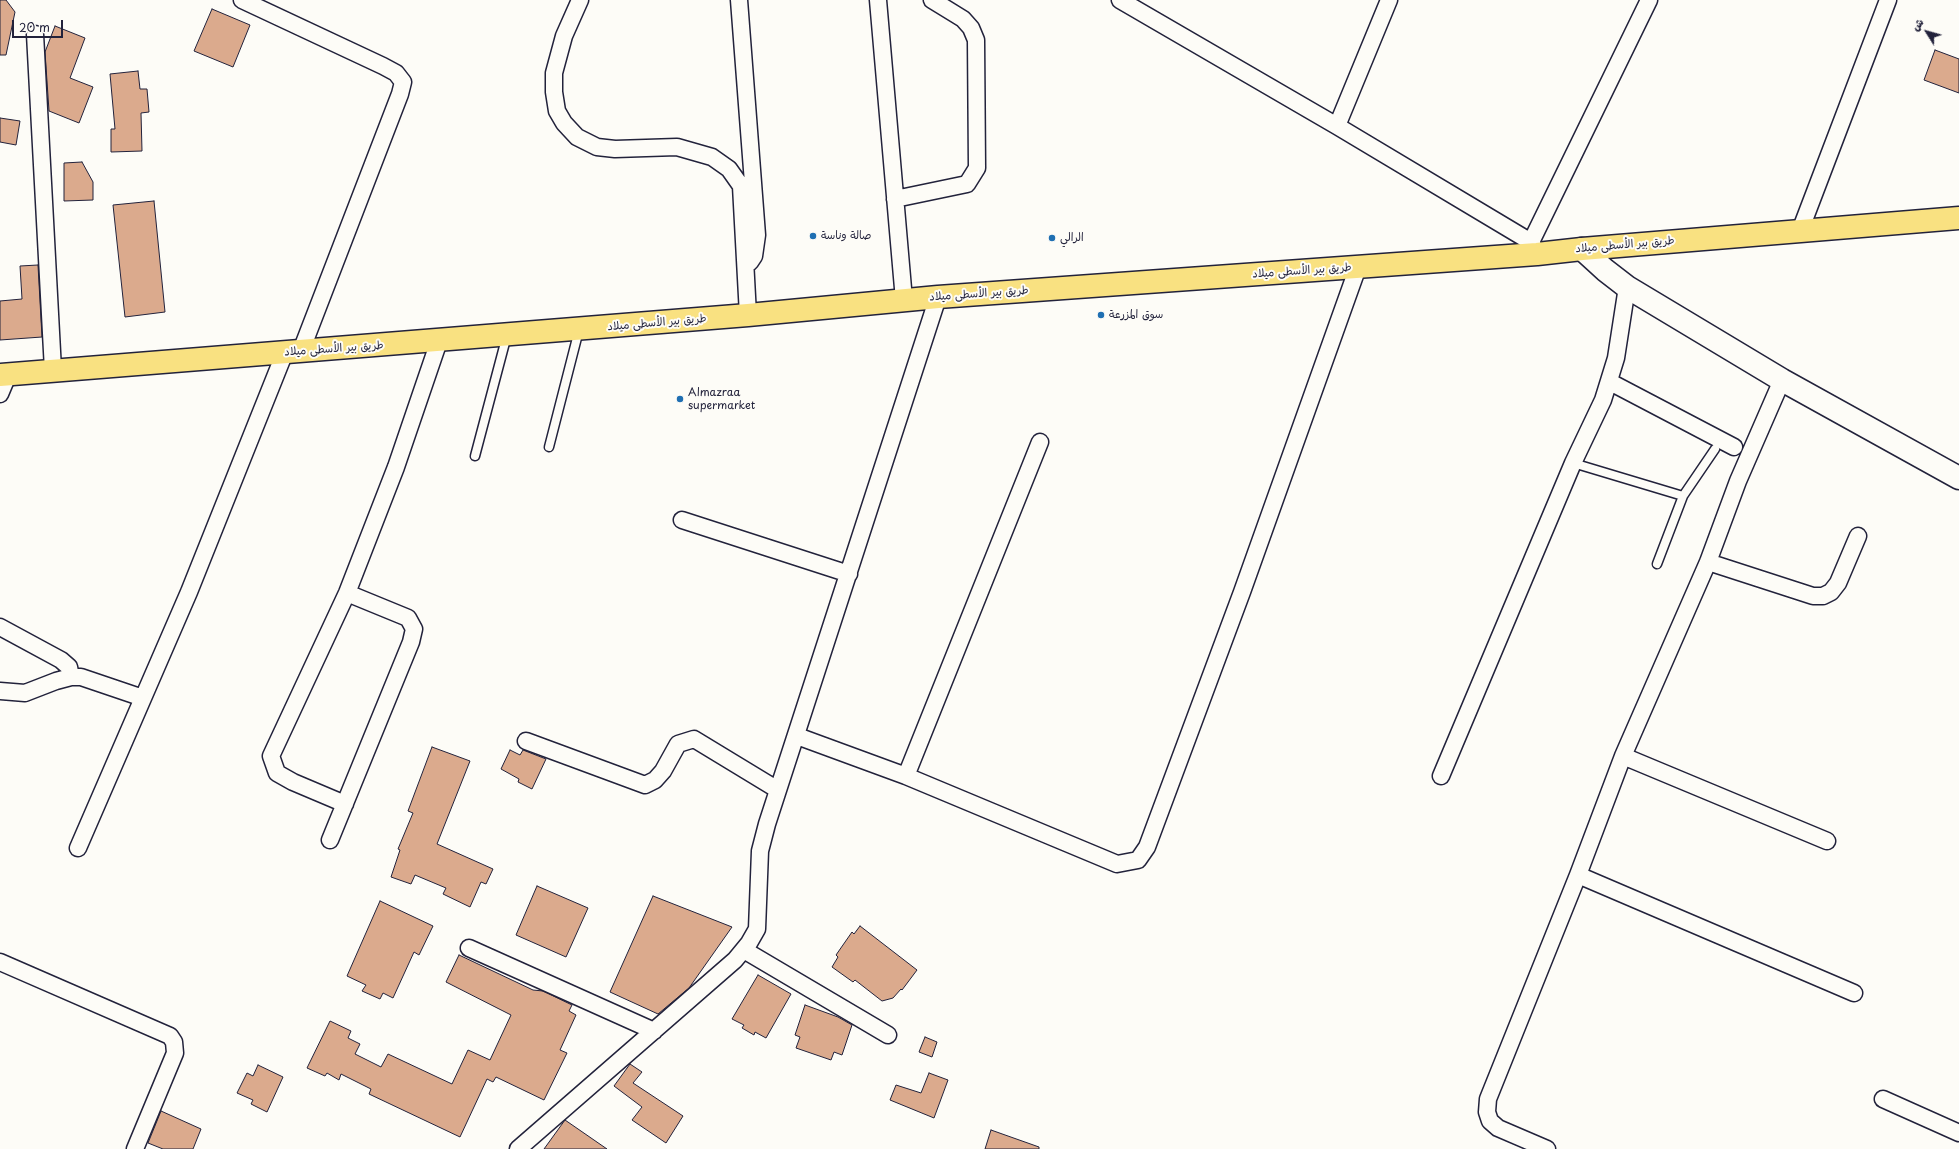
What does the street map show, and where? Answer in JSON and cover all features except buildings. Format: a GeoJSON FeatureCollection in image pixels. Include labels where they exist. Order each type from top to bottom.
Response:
{"type":"FeatureCollection","features":[{"type":"Feature","properties":{"kind":"main road","name":"طريق بير الأسطى ميلاد"},"geometry":{"type":"LineString","coordinates":[[3,382],[53,370],[579,330],[938,297],[1358,267],[1534,248],[1582,249],[1959,218]]}},
{"type":"Feature","properties":{"kind":"main road"},"geometry":{"type":"LineString","coordinates":[[1582,249],[1605,270],[1627,287],[1782,380],[1959,478]]}},
{"type":"Feature","properties":{"kind":"street"},"geometry":{"type":"LineString","coordinates":[[78,848],[293,352],[398,102],[403,82],[396,73],[390,69],[242,0]]}},
{"type":"Feature","properties":{"kind":"street"},"geometry":{"type":"LineString","coordinates":[[580,0],[564,36],[554,73],[554,92],[557,111],[564,123],[577,137],[597,147],[615,149],[677,147],[712,157],[729,169],[741,186],[748,315]]}},
{"type":"Feature","properties":{"kind":"street"},"geometry":{"type":"LineString","coordinates":[[739,0],[757,235],[754,256],[746,268]]}},
{"type":"Feature","properties":{"kind":"street"},"geometry":{"type":"LineString","coordinates":[[878,0],[904,300]]}},
{"type":"Feature","properties":{"kind":"street"},"geometry":{"type":"LineString","coordinates":[[895,199],[967,184],[977,168],[976,40],[971,28],[963,19],[932,0]]}},
{"type":"Feature","properties":{"kind":"street"},"geometry":{"type":"LineString","coordinates":[[1120,0],[1337,126],[1534,248],[1649,0]]}},
{"type":"Feature","properties":{"kind":"street"},"geometry":{"type":"LineString","coordinates":[[1337,126],[1389,0]]}},
{"type":"Feature","properties":{"kind":"street"},"geometry":{"type":"LineString","coordinates":[[1800,231],[1888,0]]}},
{"type":"Feature","properties":{"kind":"street"},"geometry":{"type":"LineString","coordinates":[[35,34],[53,370]]}},
{"type":"Feature","properties":{"kind":"street"},"geometry":{"type":"LineString","coordinates":[[797,736],[906,776],[1117,864],[1138,860],[1147,847],[1242,592],[1358,267]]}},
{"type":"Feature","properties":{"kind":"street"},"geometry":{"type":"LineString","coordinates":[[1441,776],[1573,463],[1610,382],[1616,358],[1627,287]]}},
{"type":"Feature","properties":{"kind":"street"},"geometry":{"type":"LineString","coordinates":[[518,1149],[736,960],[757,929],[760,851],[778,790],[797,736],[938,297]]}},
{"type":"Feature","properties":{"kind":"street"},"geometry":{"type":"LineString","coordinates":[[345,804],[293,782],[277,773],[271,756],[347,593],[396,467],[438,341]]}},
{"type":"Feature","properties":{"kind":"street"},"geometry":{"type":"LineString","coordinates":[[1547,1149],[1498,1128],[1490,1121],[1487,1112],[1488,1099],[1578,875],[1623,756],[1708,562],[1738,481],[1782,380]]}},
{"type":"Feature","properties":{"kind":"street"},"geometry":{"type":"LineString","coordinates":[[1610,382],[1734,447]]}},
{"type":"Feature","properties":{"kind":"street"},"geometry":{"type":"LineString","coordinates":[[906,776],[1040,442]]}},
{"type":"Feature","properties":{"kind":"street"},"geometry":{"type":"LineString","coordinates":[[682,520],[849,574]]}},
{"type":"Feature","properties":{"kind":"street"},"geometry":{"type":"LineString","coordinates":[[1708,562],[1813,596],[1823,596],[1831,592],[1838,583],[1858,536]]}},
{"type":"Feature","properties":{"kind":"street"},"geometry":{"type":"LineString","coordinates":[[330,840],[411,642],[414,629],[408,618],[347,593]]}},
{"type":"Feature","properties":{"kind":"street"},"geometry":{"type":"LineString","coordinates":[[0,627],[61,660],[69,667],[71,677]]}},
{"type":"Feature","properties":{"kind":"street"},"geometry":{"type":"LineString","coordinates":[[0,691],[25,693],[71,677],[81,677],[143,698]]}},
{"type":"Feature","properties":{"kind":"street"},"geometry":{"type":"LineString","coordinates":[[526,741],[645,785],[655,780],[663,771],[678,744],[694,740],[778,790]]}},
{"type":"Feature","properties":{"kind":"street"},"geometry":{"type":"LineString","coordinates":[[1623,756],[1827,841]]}},
{"type":"Feature","properties":{"kind":"street"},"geometry":{"type":"LineString","coordinates":[[1578,875],[1854,993]]}},
{"type":"Feature","properties":{"kind":"street"},"geometry":{"type":"LineString","coordinates":[[469,948],[654,1031]]}},
{"type":"Feature","properties":{"kind":"street"},"geometry":{"type":"LineString","coordinates":[[744,950],[888,1035]]}},
{"type":"Feature","properties":{"kind":"street"},"geometry":{"type":"LineString","coordinates":[[0,962],[170,1036],[174,1042],[175,1054],[135,1149]]}},
{"type":"Feature","properties":{"kind":"street"},"geometry":{"type":"LineString","coordinates":[[1882,1099],[1959,1132]]}},
{"type":"Feature","properties":{"kind":"lane"},"geometry":{"type":"LineString","coordinates":[[549,447],[579,330]]}},
{"type":"Feature","properties":{"kind":"lane"},"geometry":{"type":"LineString","coordinates":[[474,456],[507,335]]}},
{"type":"Feature","properties":{"kind":"lane"},"geometry":{"type":"LineString","coordinates":[[1657,564],[1683,496],[1714,449]]}},
{"type":"Feature","properties":{"kind":"lane"},"geometry":{"type":"LineString","coordinates":[[1573,463],[1683,496]]}},
{"type":"Feature","properties":{"kind":"place","name":"صالة وناسة"},"geometry":{"type":"Point","coordinates":[813,236]}},
{"type":"Feature","properties":{"kind":"place","name":"الرالي"},"geometry":{"type":"Point","coordinates":[1052,238]}},
{"type":"Feature","properties":{"kind":"place","name":"سوق المزرعة"},"geometry":{"type":"Point","coordinates":[1101,315]}},
{"type":"Feature","properties":{"kind":"place","name":"Almazraa supermarket"},"geometry":{"type":"Point","coordinates":[680,399]}}]}
